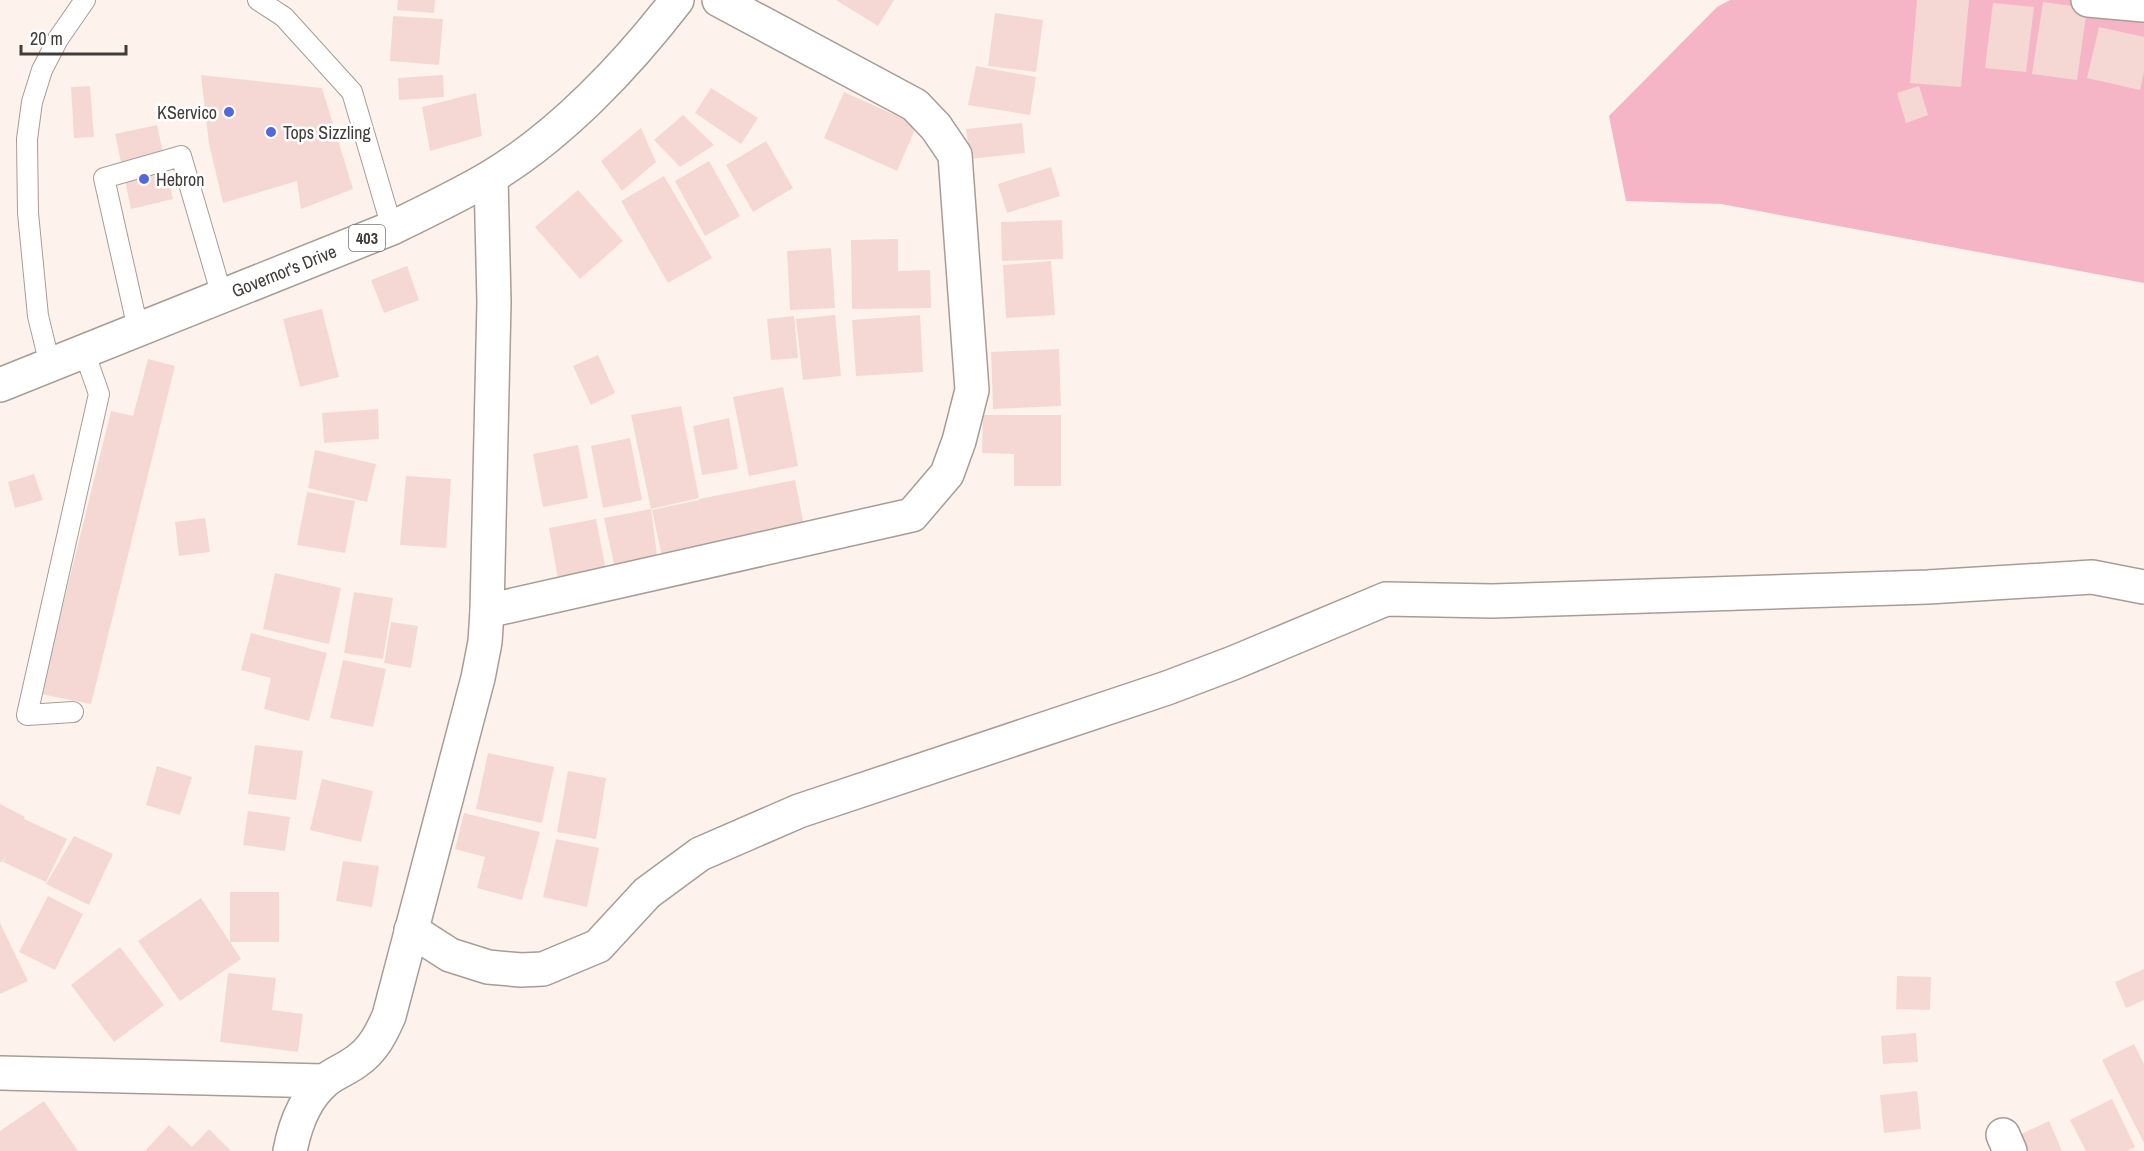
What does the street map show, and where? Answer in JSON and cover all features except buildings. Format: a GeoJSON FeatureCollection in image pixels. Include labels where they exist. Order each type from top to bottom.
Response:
{"type":"FeatureCollection","features":[{"type":"Feature","properties":{"kind":"street","name":"Governor's Drive"},"geometry":{"type":"LineString","coordinates":[[0,385],[392,228],[491,177],[561,124],[599,89],[630,57],[677,0]]}},
{"type":"Feature","properties":{"kind":"street"},"geometry":{"type":"LineString","coordinates":[[487,610],[912,515],[947,474],[960,441],[972,390],[955,154],[936,127],[915,105],[719,0]]}},
{"type":"Feature","properties":{"kind":"street"},"geometry":{"type":"LineString","coordinates":[[2088,0],[2144,5]]}},
{"type":"Feature","properties":{"kind":"street"},"geometry":{"type":"LineString","coordinates":[[290,1151],[295,1126],[303,1108],[324,1081],[358,1060],[378,1040],[389,1016],[478,678],[485,642],[487,610],[494,302],[491,177]]}},
{"type":"Feature","properties":{"kind":"street"},"geometry":{"type":"LineString","coordinates":[[411,930],[450,955],[488,967],[543,969],[598,946],[647,893],[700,854],[798,811],[1211,672],[1386,598],[1492,601],[1928,587],[2092,577],[2144,587]]}},
{"type":"Feature","properties":{"kind":"street"},"geometry":{"type":"LineString","coordinates":[[0,1072],[324,1081]]}},
{"type":"Feature","properties":{"kind":"lane"},"geometry":{"type":"LineString","coordinates":[[50,365],[38,316],[28,213],[27,139],[32,102],[42,70],[58,39],[85,0]]}},
{"type":"Feature","properties":{"kind":"lane"},"geometry":{"type":"LineString","coordinates":[[258,0],[284,17],[352,92],[392,228]]}},
{"type":"Feature","properties":{"kind":"lane"},"geometry":{"type":"LineString","coordinates":[[138,329],[104,178],[182,156],[222,296]]}},
{"type":"Feature","properties":{"kind":"lane"},"geometry":{"type":"LineString","coordinates":[[73,712],[27,715],[99,394],[84,351]]}},
{"type":"Feature","properties":{"kind":"shaded area"},"geometry":{"type":"Polygon","coordinates":[[[1730,0],[2144,0],[2144,283],[1721,204],[1626,201],[1609,116],[1717,7],[1730,0]]]}},
{"type":"Feature","properties":{"kind":"place","name":"KServico"},"geometry":{"type":"Point","coordinates":[229,112]}},
{"type":"Feature","properties":{"kind":"place","name":"Tops Sizzling"},"geometry":{"type":"Point","coordinates":[271,132]}},
{"type":"Feature","properties":{"kind":"place","name":"Hebron"},"geometry":{"type":"Point","coordinates":[144,179]}}]}
